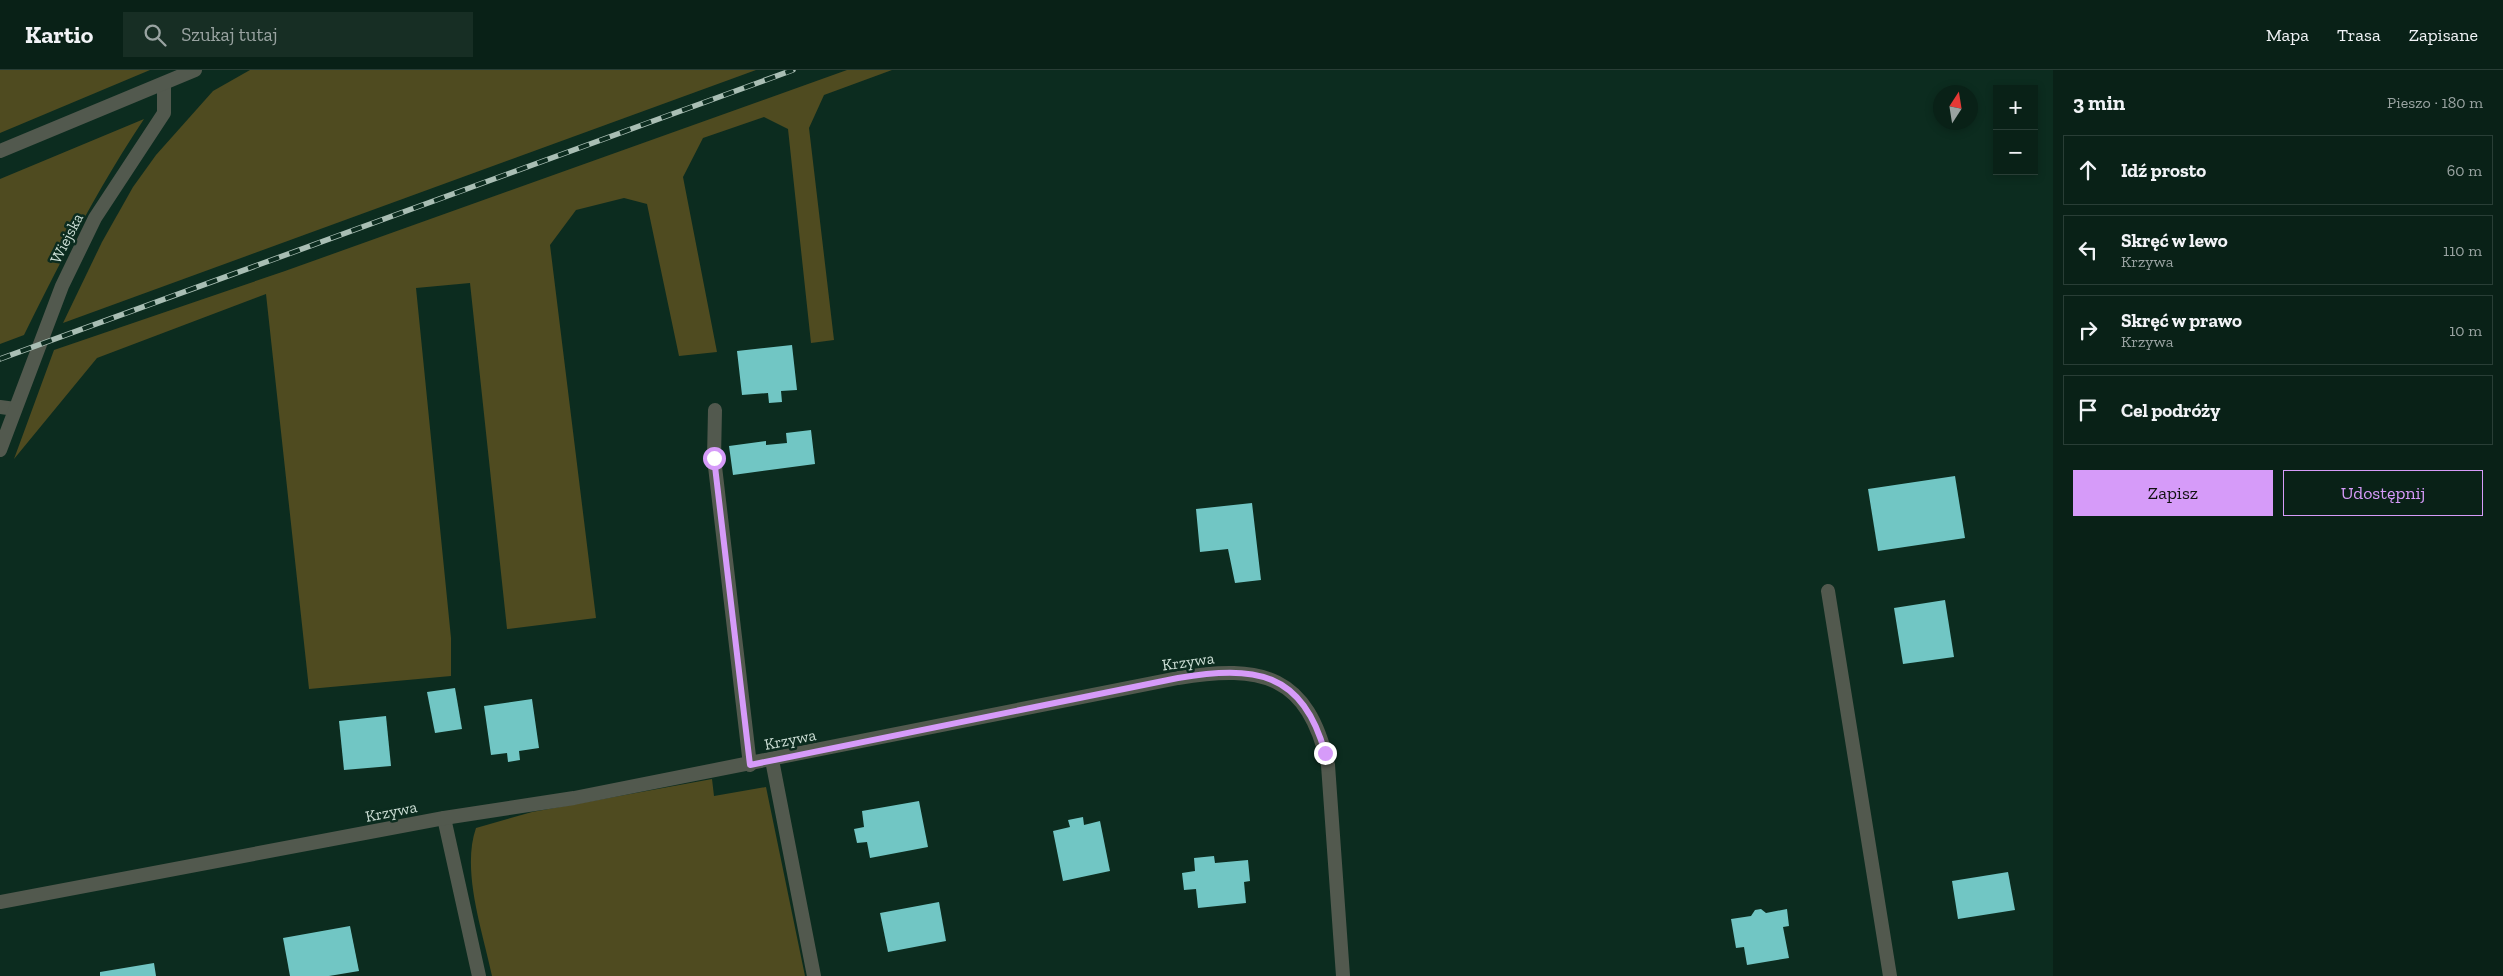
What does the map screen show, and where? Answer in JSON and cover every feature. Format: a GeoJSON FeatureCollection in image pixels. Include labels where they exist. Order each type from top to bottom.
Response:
{"type":"FeatureCollection","features":[{"type":"Feature","properties":{"kind":"street"},"geometry":{"type":"LineString","coordinates":[[0,151],[195,70]]}},
{"type":"Feature","properties":{"kind":"street","name":"Wiejska"},"geometry":{"type":"LineString","coordinates":[[0,450],[62,286],[95,218],[164,113],[164,84]]}},
{"type":"Feature","properties":{"kind":"street"},"geometry":{"type":"LineString","coordinates":[[0,408],[15,409]]}},
{"type":"Feature","properties":{"kind":"street"},"geometry":{"type":"LineString","coordinates":[[715,410],[714,458],[750,765]]}},
{"type":"Feature","properties":{"kind":"street"},"geometry":{"type":"LineString","coordinates":[[1828,591],[1890,976]]}},
{"type":"Feature","properties":{"kind":"street","name":"Krzywa"},"geometry":{"type":"LineString","coordinates":[[0,902],[444,818],[574,798],[750,765],[1207,674],[1247,673],[1265,677],[1291,690],[1303,702],[1317,726],[1328,765],[1343,976]]}},
{"type":"Feature","properties":{"kind":"street"},"geometry":{"type":"LineString","coordinates":[[772,760],[814,976]]}},
{"type":"Feature","properties":{"kind":"street"},"geometry":{"type":"LineString","coordinates":[[444,818],[479,976]]}},
{"type":"Feature","properties":{"kind":"shaded area"},"geometry":{"type":"Polygon","coordinates":[[[0,70],[150,70],[0,133],[0,70]]]}},
{"type":"Feature","properties":{"kind":"shaded area"},"geometry":{"type":"Polygon","coordinates":[[[250,70],[756,70],[63,323],[102,242],[133,187],[156,155],[213,91],[250,70]]]}},
{"type":"Feature","properties":{"kind":"shaded area"},"geometry":{"type":"Polygon","coordinates":[[[847,70],[892,70],[824,95],[809,128],[834,340],[811,343],[788,129],[764,117],[703,138],[683,177],[717,352],[679,356],[647,204],[624,198],[576,210],[550,245],[596,618],[507,629],[470,283],[416,288],[451,638],[451,676],[309,689],[266,294],[97,358],[14,459],[54,350],[285,271],[847,70]]]}},
{"type":"Feature","properties":{"kind":"shaded area"},"geometry":{"type":"Polygon","coordinates":[[[144,119],[111,171],[81,225],[24,335],[0,344],[0,179],[144,119]]]}},
{"type":"Feature","properties":{"kind":"shaded area"},"geometry":{"type":"Polygon","coordinates":[[[712,779],[714,796],[766,787],[805,976],[492,976],[472,882],[472,845],[476,828],[532,812],[712,779]]]}},
{"type":"Feature","properties":{"kind":"building"},"geometry":{"type":"Polygon","coordinates":[[[792,345],[797,390],[781,391],[782,402],[769,403],[768,393],[742,395],[737,351],[792,345]]]}},
{"type":"Feature","properties":{"kind":"building"},"geometry":{"type":"Polygon","coordinates":[[[811,430],[815,464],[733,475],[729,446],[766,441],[766,445],[787,443],[786,433],[811,430]]]}},
{"type":"Feature","properties":{"kind":"building"},"geometry":{"type":"Polygon","coordinates":[[[1955,476],[1965,538],[1878,551],[1868,489],[1955,476]]]}},
{"type":"Feature","properties":{"kind":"building"},"geometry":{"type":"Polygon","coordinates":[[[1252,503],[1261,580],[1235,583],[1228,549],[1200,552],[1196,509],[1252,503]]]}},
{"type":"Feature","properties":{"kind":"building"},"geometry":{"type":"Polygon","coordinates":[[[1945,600],[1954,657],[1903,664],[1894,608],[1945,600]]]}},
{"type":"Feature","properties":{"kind":"building"},"geometry":{"type":"Polygon","coordinates":[[[455,688],[462,729],[435,733],[427,692],[455,688]]]}},
{"type":"Feature","properties":{"kind":"building"},"geometry":{"type":"Polygon","coordinates":[[[532,699],[539,748],[519,751],[520,760],[508,762],[507,753],[491,755],[484,706],[532,699]]]}},
{"type":"Feature","properties":{"kind":"building"},"geometry":{"type":"Polygon","coordinates":[[[386,716],[391,766],[344,770],[339,721],[386,716]]]}},
{"type":"Feature","properties":{"kind":"building"},"geometry":{"type":"Polygon","coordinates":[[[919,801],[928,847],[870,858],[867,842],[857,843],[854,829],[864,827],[862,811],[919,801]]]}},
{"type":"Feature","properties":{"kind":"building"},"geometry":{"type":"Polygon","coordinates":[[[1083,817],[1084,825],[1100,821],[1110,871],[1063,881],[1053,831],[1070,827],[1068,820],[1083,817]]]}},
{"type":"Feature","properties":{"kind":"building"},"geometry":{"type":"Polygon","coordinates":[[[1214,856],[1215,863],[1248,860],[1250,881],[1244,882],[1246,903],[1198,908],[1196,889],[1184,890],[1182,873],[1195,871],[1194,858],[1214,856]]]}},
{"type":"Feature","properties":{"kind":"building"},"geometry":{"type":"Polygon","coordinates":[[[2008,872],[2015,910],[1958,919],[1952,881],[2008,872]]]}},
{"type":"Feature","properties":{"kind":"building"},"geometry":{"type":"Polygon","coordinates":[[[939,902],[946,941],[888,952],[880,913],[939,902]]]}},
{"type":"Feature","properties":{"kind":"building"},"geometry":{"type":"Polygon","coordinates":[[[1761,909],[1766,913],[1787,909],[1789,926],[1783,927],[1789,958],[1747,965],[1744,947],[1736,948],[1731,919],[1751,916],[1755,910],[1761,909]]]}},
{"type":"Feature","properties":{"kind":"building"},"geometry":{"type":"Polygon","coordinates":[[[350,926],[359,971],[329,976],[290,976],[283,938],[350,926]]]}},
{"type":"Feature","properties":{"kind":"building"},"geometry":{"type":"Polygon","coordinates":[[[154,963],[156,976],[100,976],[100,972],[154,963]]]}},
{"type":"Feature","properties":{"kind":"railway"},"geometry":{"type":"LineString","coordinates":[[0,359],[793,70]]}},
{"type":"Feature","properties":{"kind":"route"},"geometry":{"type":"LineString","coordinates":[[714,458],[750,765],[1178,678],[1225,673],[1247,673],[1265,677],[1291,690],[1303,702],[1310,713],[1317,726],[1325,753]]}}]}
